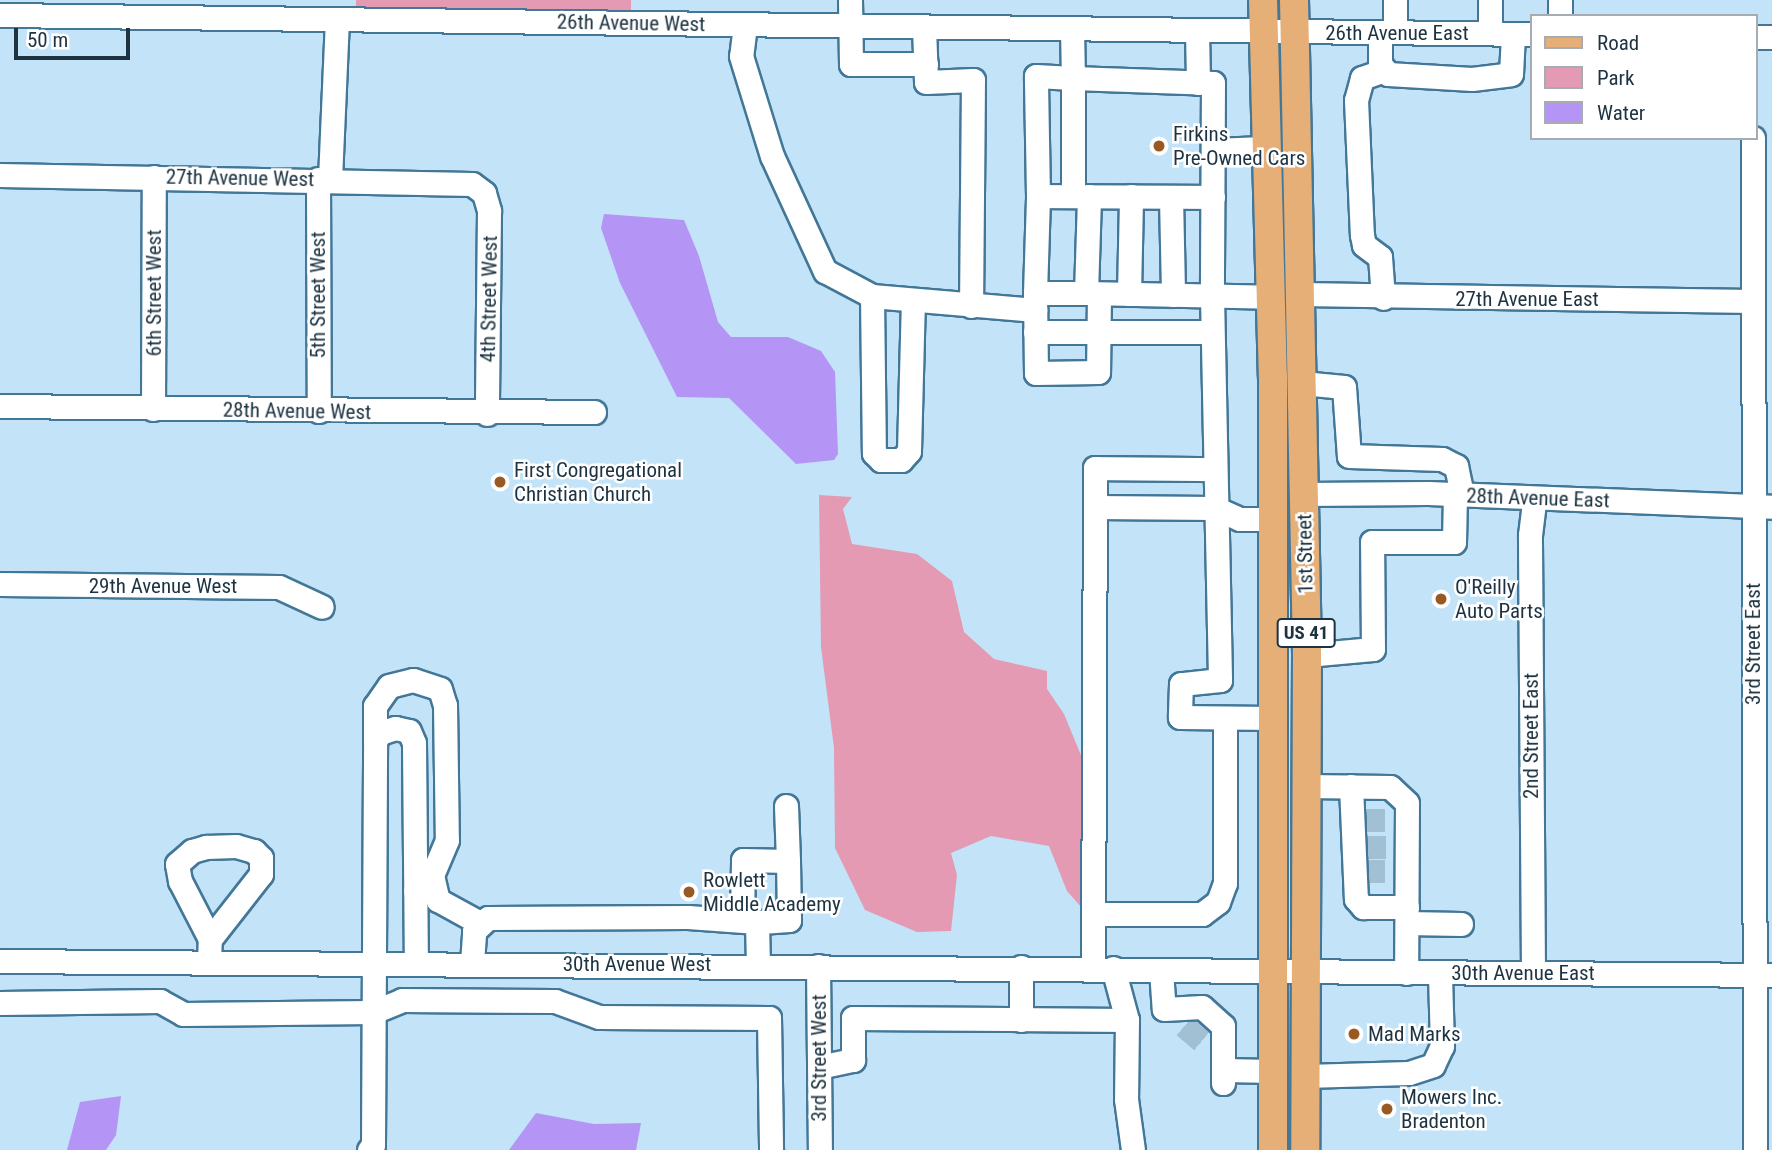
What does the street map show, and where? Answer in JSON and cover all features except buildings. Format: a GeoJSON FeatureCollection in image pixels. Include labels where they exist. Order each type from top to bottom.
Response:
{"type":"FeatureCollection","features":[{"type":"Feature","properties":{"kind":"main road","name":"1st Street"},"geometry":{"type":"LineString","coordinates":[[1263,0],[1273,519],[1273,1150]]}},
{"type":"Feature","properties":{"kind":"main road","name":"1st Street"},"geometry":{"type":"LineString","coordinates":[[1294,0],[1307,655],[1304,786],[1305,1150]]}},
{"type":"Feature","properties":{"kind":"main road"},"geometry":{"type":"LineString","coordinates":[[1270,297],[1286,340],[1289,478],[1294,489],[1304,494]]}},
{"type":"Feature","properties":{"kind":"main road"},"geometry":{"type":"LineString","coordinates":[[1273,519],[1283,524],[1288,535],[1289,686],[1305,740]]}},
{"type":"Feature","properties":{"kind":"street"},"geometry":{"type":"LineString","coordinates":[[850,0],[851,64],[926,64]]}},
{"type":"Feature","properties":{"kind":"street"},"geometry":{"type":"LineString","coordinates":[[1382,71],[1395,0]]}},
{"type":"Feature","properties":{"kind":"street"},"geometry":{"type":"LineString","coordinates":[[1490,0],[1490,33]]}},
{"type":"Feature","properties":{"kind":"street","name":"26th Avenue West"},"geometry":{"type":"LineString","coordinates":[[0,15],[344,12],[745,25],[1263,31]]}},
{"type":"Feature","properties":{"kind":"street","name":"5th Street West"},"geometry":{"type":"LineString","coordinates":[[319,411],[324,179],[344,12]]}},
{"type":"Feature","properties":{"kind":"street"},"geometry":{"type":"LineString","coordinates":[[745,25],[741,56],[768,144],[825,271],[872,296],[1035,312],[1099,332],[1212,332]]}},
{"type":"Feature","properties":{"kind":"street"},"geometry":{"type":"LineString","coordinates":[[924,27],[926,82],[974,80],[971,306]]}},
{"type":"Feature","properties":{"kind":"street"},"geometry":{"type":"LineString","coordinates":[[1072,28],[1073,78],[1081,196],[1099,332],[1098,372],[1036,373],[1038,196],[1035,76],[1073,78],[1198,83],[1213,83],[1212,332],[1220,680],[1181,684],[1180,717],[1273,718]]}},
{"type":"Feature","properties":{"kind":"street"},"geometry":{"type":"LineString","coordinates":[[1197,30],[1198,83]]}},
{"type":"Feature","properties":{"kind":"street","name":"26th Avenue East"},"geometry":{"type":"LineString","coordinates":[[1263,31],[1523,34]]}},
{"type":"Feature","properties":{"kind":"street"},"geometry":{"type":"LineString","coordinates":[[1383,298],[1380,257],[1364,245],[1362,235],[1356,100],[1362,78],[1382,71],[1413,77],[1504,78],[1513,66],[1523,34]]}},
{"type":"Feature","properties":{"kind":"street","name":"3rd Street East"},"geometry":{"type":"LineString","coordinates":[[1753,140],[1753,301],[1762,506],[1763,975],[1755,1150]]}},
{"type":"Feature","properties":{"kind":"street"},"geometry":{"type":"LineString","coordinates":[[1213,150],[1264,148]]}},
{"type":"Feature","properties":{"kind":"street","name":"27th Avenue West"},"geometry":{"type":"LineString","coordinates":[[0,175],[457,182],[479,188]]}},
{"type":"Feature","properties":{"kind":"street","name":"6th Street West"},"geometry":{"type":"LineString","coordinates":[[153,409],[154,177]]}},
{"type":"Feature","properties":{"kind":"street","name":"4th Street West"},"geometry":{"type":"LineString","coordinates":[[479,188],[489,211],[487,414]]}},
{"type":"Feature","properties":{"kind":"street"},"geometry":{"type":"LineString","coordinates":[[1038,196],[1213,197]]}},
{"type":"Feature","properties":{"kind":"street"},"geometry":{"type":"LineString","coordinates":[[1129,294],[1131,196]]}},
{"type":"Feature","properties":{"kind":"street"},"geometry":{"type":"LineString","coordinates":[[1171,197],[1172,295]]}},
{"type":"Feature","properties":{"kind":"street"},"geometry":{"type":"LineString","coordinates":[[1035,312],[1093,294],[1270,297]]}},
{"type":"Feature","properties":{"kind":"street","name":"27th Avenue East"},"geometry":{"type":"LineString","coordinates":[[1300,294],[1383,298],[1753,301]]}},
{"type":"Feature","properties":{"kind":"street"},"geometry":{"type":"LineString","coordinates":[[872,296],[874,453],[881,460],[901,460],[909,451],[913,301]]}},
{"type":"Feature","properties":{"kind":"street"},"geometry":{"type":"LineString","coordinates":[[1302,383],[1344,387],[1349,456],[1442,459],[1456,466],[1458,495],[1454,542],[1372,542],[1373,649],[1307,655]]}},
{"type":"Feature","properties":{"kind":"street","name":"28th Avenue West"},"geometry":{"type":"LineString","coordinates":[[0,406],[487,414],[594,412]]}},
{"type":"Feature","properties":{"kind":"street"},"geometry":{"type":"LineString","coordinates":[[1133,1150],[1126,1099],[1127,1020],[1103,968],[1093,914],[1095,468],[1215,469]]}},
{"type":"Feature","properties":{"kind":"street","name":"28th Avenue East"},"geometry":{"type":"LineString","coordinates":[[1304,494],[1458,495],[1534,500],[1762,506]]}},
{"type":"Feature","properties":{"kind":"street","name":"2nd Street East"},"geometry":{"type":"LineString","coordinates":[[1532,972],[1530,535],[1534,500]]}},
{"type":"Feature","properties":{"kind":"street"},"geometry":{"type":"LineString","coordinates":[[1095,507],[1215,508],[1240,519],[1273,519]]}},
{"type":"Feature","properties":{"kind":"street","name":"29th Avenue West"},"geometry":{"type":"LineString","coordinates":[[0,584],[279,587],[322,607]]}},
{"type":"Feature","properties":{"kind":"street"},"geometry":{"type":"LineString","coordinates":[[369,1150],[373,1145],[375,706],[389,686],[413,680],[440,689],[445,705],[447,839],[424,883]]}},
{"type":"Feature","properties":{"kind":"street"},"geometry":{"type":"LineString","coordinates":[[1093,914],[1202,914],[1217,902],[1225,883],[1225,718]]}},
{"type":"Feature","properties":{"kind":"street"},"geometry":{"type":"LineString","coordinates":[[375,741],[380,733],[395,728],[409,731],[414,743],[424,883],[416,963]]}},
{"type":"Feature","properties":{"kind":"street"},"geometry":{"type":"LineString","coordinates":[[1304,786],[1390,787],[1400,793],[1407,803],[1400,820],[1400,871],[1407,915],[1406,973]]}},
{"type":"Feature","properties":{"kind":"street"},"geometry":{"type":"LineString","coordinates":[[1351,786],[1357,820],[1356,899],[1363,906],[1461,924]]}},
{"type":"Feature","properties":{"kind":"street"},"geometry":{"type":"LineString","coordinates":[[424,883],[438,900],[478,922],[501,916],[789,920],[786,806]]}},
{"type":"Feature","properties":{"kind":"street"},"geometry":{"type":"LineString","coordinates":[[758,965],[743,860],[788,861]]}},
{"type":"Feature","properties":{"kind":"street"},"geometry":{"type":"LineString","coordinates":[[472,963],[472,936],[478,922]]}},
{"type":"Feature","properties":{"kind":"street","name":"30th Avenue West"},"geometry":{"type":"LineString","coordinates":[[0,961],[209,951],[416,963],[1021,967],[1273,973]]}},
{"type":"Feature","properties":{"kind":"street","name":"3rd Street West"},"geometry":{"type":"LineString","coordinates":[[818,966],[820,1150]]}},
{"type":"Feature","properties":{"kind":"street"},"geometry":{"type":"LineString","coordinates":[[1021,967],[1021,1020]]}},
{"type":"Feature","properties":{"kind":"street"},"geometry":{"type":"LineString","coordinates":[[1161,970],[1164,1009],[1184,1026]]}},
{"type":"Feature","properties":{"kind":"street","name":"30th Avenue East"},"geometry":{"type":"LineString","coordinates":[[1273,973],[1763,975]]}},
{"type":"Feature","properties":{"kind":"street"},"geometry":{"type":"LineString","coordinates":[[1305,1076],[1420,1071],[1433,1065],[1442,1046],[1440,973]]}},
{"type":"Feature","properties":{"kind":"street"},"geometry":{"type":"LineString","coordinates":[[0,1003],[160,1001],[183,1014],[373,1012],[402,1000],[555,1001],[599,1017],[769,1018],[771,1150]]}},
{"type":"Feature","properties":{"kind":"street"},"geometry":{"type":"LineString","coordinates":[[1164,1009],[1202,1007],[1223,1026],[1223,1071]]}},
{"type":"Feature","properties":{"kind":"street"},"geometry":{"type":"LineString","coordinates":[[819,1067],[853,1060],[853,1018],[1127,1020]]}},
{"type":"Feature","properties":{"kind":"street"},"geometry":{"type":"LineString","coordinates":[[1203,1042],[1223,1071]]}},
{"type":"Feature","properties":{"kind":"street"},"geometry":{"type":"LineString","coordinates":[[1223,1071],[1273,1071]]}},
{"type":"Feature","properties":{"kind":"green space"},"geometry":{"type":"Polygon","coordinates":[[[356,0],[631,0],[631,14],[356,10],[356,0]]]}},
{"type":"Feature","properties":{"kind":"green space"},"geometry":{"type":"Polygon","coordinates":[[[819,495],[852,497],[843,509],[852,544],[917,554],[952,581],[964,632],[994,659],[1047,671],[1047,689],[1064,714],[1106,816],[1091,842],[1096,924],[1067,891],[1049,846],[991,836],[951,853],[957,875],[951,931],[917,932],[865,910],[835,848],[834,748],[821,647],[819,495]]]}},
{"type":"Feature","properties":{"kind":"water"},"geometry":{"type":"Polygon","coordinates":[[[604,214],[684,220],[699,256],[718,322],[731,337],[788,337],[821,351],[835,372],[838,454],[834,460],[796,464],[729,398],[677,397],[620,283],[601,228],[604,214]]]}},
{"type":"Feature","properties":{"kind":"water"},"geometry":{"type":"Polygon","coordinates":[[[121,1096],[116,1135],[106,1150],[67,1150],[80,1102],[121,1096]]]}},
{"type":"Feature","properties":{"kind":"water"},"geometry":{"type":"Polygon","coordinates":[[[536,1113],[594,1124],[641,1123],[636,1150],[509,1150],[536,1113]]]}},
{"type":"Feature","properties":{"kind":"tunnel"},"geometry":{"type":"LineString","coordinates":[[1362,820],[1392,820]]}},
{"type":"Feature","properties":{"kind":"tunnel"},"geometry":{"type":"LineString","coordinates":[[1363,847],[1393,847]]}},
{"type":"Feature","properties":{"kind":"tunnel"},"geometry":{"type":"LineString","coordinates":[[1362,871],[1393,871]]}},
{"type":"Feature","properties":{"kind":"tunnel"},"geometry":{"type":"LineString","coordinates":[[1184,1026],[1203,1042]]}},
{"type":"Feature","properties":{"kind":"place","name":"Firkins Pre-Owned Cars"},"geometry":{"type":"Point","coordinates":[1159,146]}},
{"type":"Feature","properties":{"kind":"place","name":"First Congregational Christian Church"},"geometry":{"type":"Point","coordinates":[500,482]}},
{"type":"Feature","properties":{"kind":"place","name":"O'Reilly Auto Parts"},"geometry":{"type":"Point","coordinates":[1441,599]}},
{"type":"Feature","properties":{"kind":"place","name":"Rowlett Middle Academy"},"geometry":{"type":"Point","coordinates":[689,892]}},
{"type":"Feature","properties":{"kind":"place","name":"Mad Marks"},"geometry":{"type":"Point","coordinates":[1354,1034]}},
{"type":"Feature","properties":{"kind":"place","name":"Mowers Inc. Bradenton"},"geometry":{"type":"Point","coordinates":[1387,1109]}}]}
